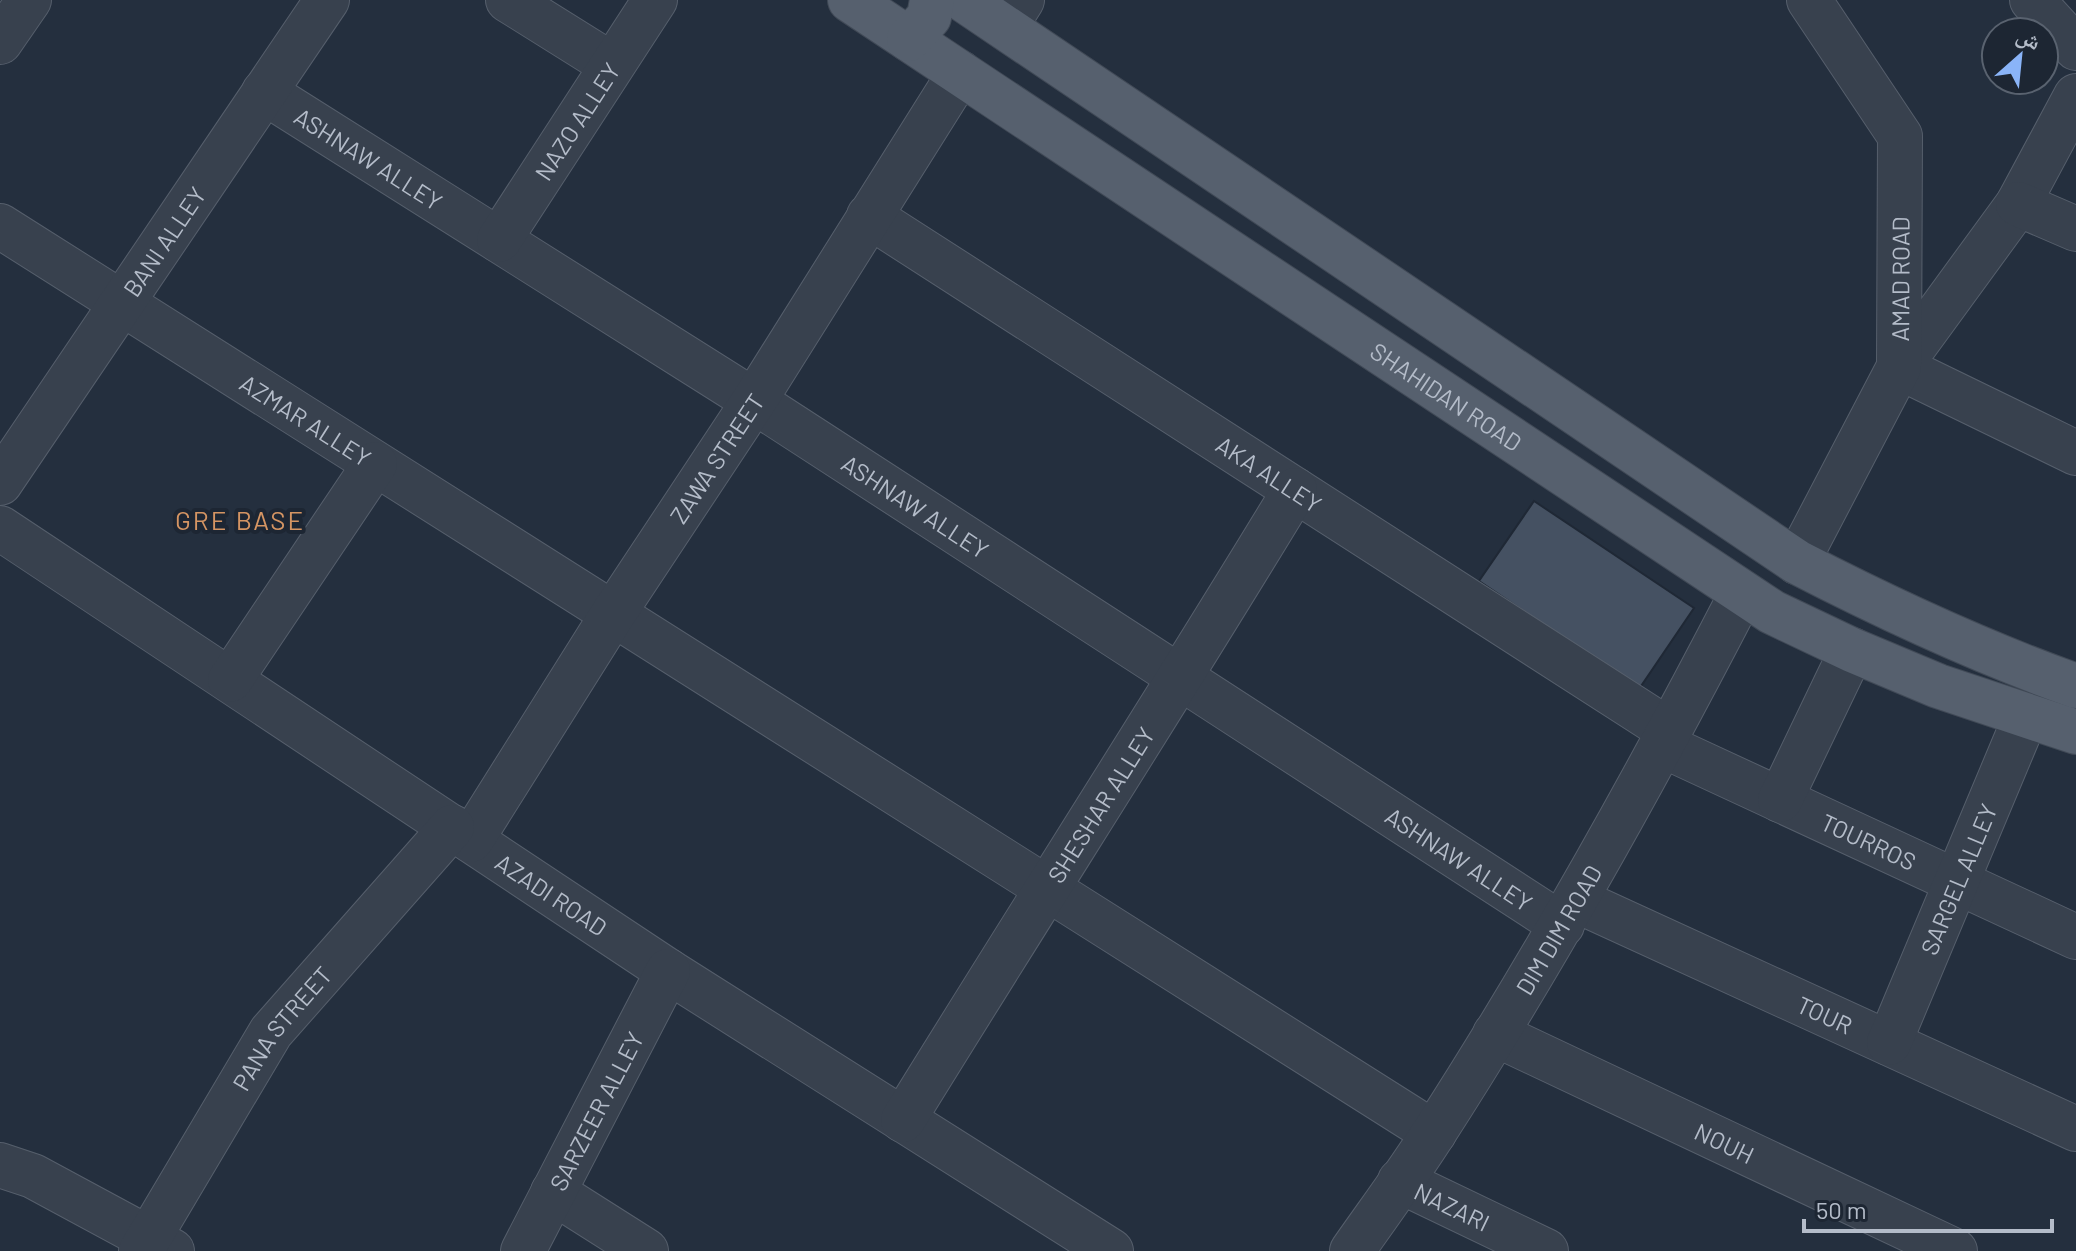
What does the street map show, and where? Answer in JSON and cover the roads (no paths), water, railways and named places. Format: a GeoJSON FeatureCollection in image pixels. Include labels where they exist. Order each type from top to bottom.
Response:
{"type":"FeatureCollection","features":[{"type":"Feature","properties":{"kind":"main road","name":"SHAHIDAN ROAD"},"geometry":{"type":"LineString","coordinates":[[850,0],[1757,602],[1852,650],[1938,686],[2076,732]]}},
{"type":"Feature","properties":{"kind":"main road"},"geometry":{"type":"LineString","coordinates":[[909,39],[929,17],[932,0]]}},
{"type":"Feature","properties":{"kind":"main road"},"geometry":{"type":"LineString","coordinates":[[964,0],[1013,14],[1054,60],[1797,562],[1893,612],[1991,655],[2076,686]]}},
{"type":"Feature","properties":{"kind":"main road"},"geometry":{"type":"LineString","coordinates":[[1021,114],[1026,88],[1033,77],[1054,60]]}},
{"type":"Feature","properties":{"kind":"main road"},"geometry":{"type":"LineString","coordinates":[[1757,602],[1797,562]]}},
{"type":"Feature","properties":{"kind":"street"},"geometry":{"type":"LineString","coordinates":[[0,42],[29,0]]}},
{"type":"Feature","properties":{"kind":"street","name":"BANI ALLEY"},"geometry":{"type":"LineString","coordinates":[[0,483],[327,0]]}},
{"type":"Feature","properties":{"kind":"street"},"geometry":{"type":"LineString","coordinates":[[508,0],[612,65]]}},
{"type":"Feature","properties":{"kind":"street","name":"NAZO ALLEY"},"geometry":{"type":"LineString","coordinates":[[499,240],[655,0]]}},
{"type":"Feature","properties":{"kind":"street","name":"AMAD ROAD"},"geometry":{"type":"LineString","coordinates":[[1797,562],[1899,367],[1900,136],[1809,0]]}},
{"type":"Feature","properties":{"kind":"street"},"geometry":{"type":"LineString","coordinates":[[2032,0],[2076,48]]}},
{"type":"Feature","properties":{"kind":"street","name":"ZAWA STREET"},"geometry":{"type":"LineString","coordinates":[[461,834],[613,614],[754,401],[960,73]]}},
{"type":"Feature","properties":{"kind":"street","name":"ASHNAW ALLEY"},"geometry":{"type":"LineString","coordinates":[[264,92],[754,401],[1181,678],[1569,912]]}},
{"type":"Feature","properties":{"kind":"street"},"geometry":{"type":"LineString","coordinates":[[2076,96],[2018,204],[1899,367],[2076,453]]}},
{"type":"Feature","properties":{"kind":"street"},"geometry":{"type":"LineString","coordinates":[[2018,204],[2076,229]]}},
{"type":"Feature","properties":{"kind":"street","name":"AKA ALLEY"},"geometry":{"type":"LineString","coordinates":[[869,216],[1295,490],[1666,738]]}},
{"type":"Feature","properties":{"kind":"street","name":"AZMAR ALLEY"},"geometry":{"type":"LineString","coordinates":[[0,226],[1434,1133]]}},
{"type":"Feature","properties":{"kind":"street"},"geometry":{"type":"LineString","coordinates":[[230,680],[375,464]]}},
{"type":"Feature","properties":{"kind":"street","name":"SHESHAR ALLEY"},"geometry":{"type":"LineString","coordinates":[[903,1120],[1045,889],[1181,678],[1295,490]]}},
{"type":"Feature","properties":{"kind":"street","name":"AZADI ROAD"},"geometry":{"type":"LineString","coordinates":[[0,528],[668,971],[1111,1251]]}},
{"type":"Feature","properties":{"kind":"street","name":"DIM DIM ROAD"},"geometry":{"type":"LineString","coordinates":[[1352,1251],[1434,1133],[1569,912],[1666,738],[1757,602]]}},
{"type":"Feature","properties":{"kind":"street"},"geometry":{"type":"LineString","coordinates":[[1780,800],[1852,650]]}},
{"type":"Feature","properties":{"kind":"street","name":"SARGEL ALLEY"},"geometry":{"type":"LineString","coordinates":[[1889,1043],[2026,716]]}},
{"type":"Feature","properties":{"kind":"street","name":"TOURROS"},"geometry":{"type":"LineString","coordinates":[[1666,738],[1780,800],[2076,937]]}},
{"type":"Feature","properties":{"kind":"street","name":"PANA STREET"},"geometry":{"type":"LineString","coordinates":[[154,1247],[271,1032],[461,834]]}},
{"type":"Feature","properties":{"kind":"street","name":"TOUR"},"geometry":{"type":"LineString","coordinates":[[1569,912],[1889,1043],[2076,1129]]}},
{"type":"Feature","properties":{"kind":"street","name":"SARZEER ALLEY"},"geometry":{"type":"LineString","coordinates":[[523,1251],[668,971]]}},
{"type":"Feature","properties":{"kind":"street","name":"NOUH"},"geometry":{"type":"LineString","coordinates":[[1495,1034],[1955,1251]]}},
{"type":"Feature","properties":{"kind":"street"},"geometry":{"type":"LineString","coordinates":[[0,1165],[33,1176],[154,1247]]}},
{"type":"Feature","properties":{"kind":"street","name":"NAZARI"},"geometry":{"type":"LineString","coordinates":[[1400,1181],[1546,1251]]}},
{"type":"Feature","properties":{"kind":"street"},"geometry":{"type":"LineString","coordinates":[[553,1192],[646,1251]]}},
{"type":"Feature","properties":{"kind":"district","name":"GRE BASE"},"geometry":{"type":"Point","coordinates":[240,519]}}]}
